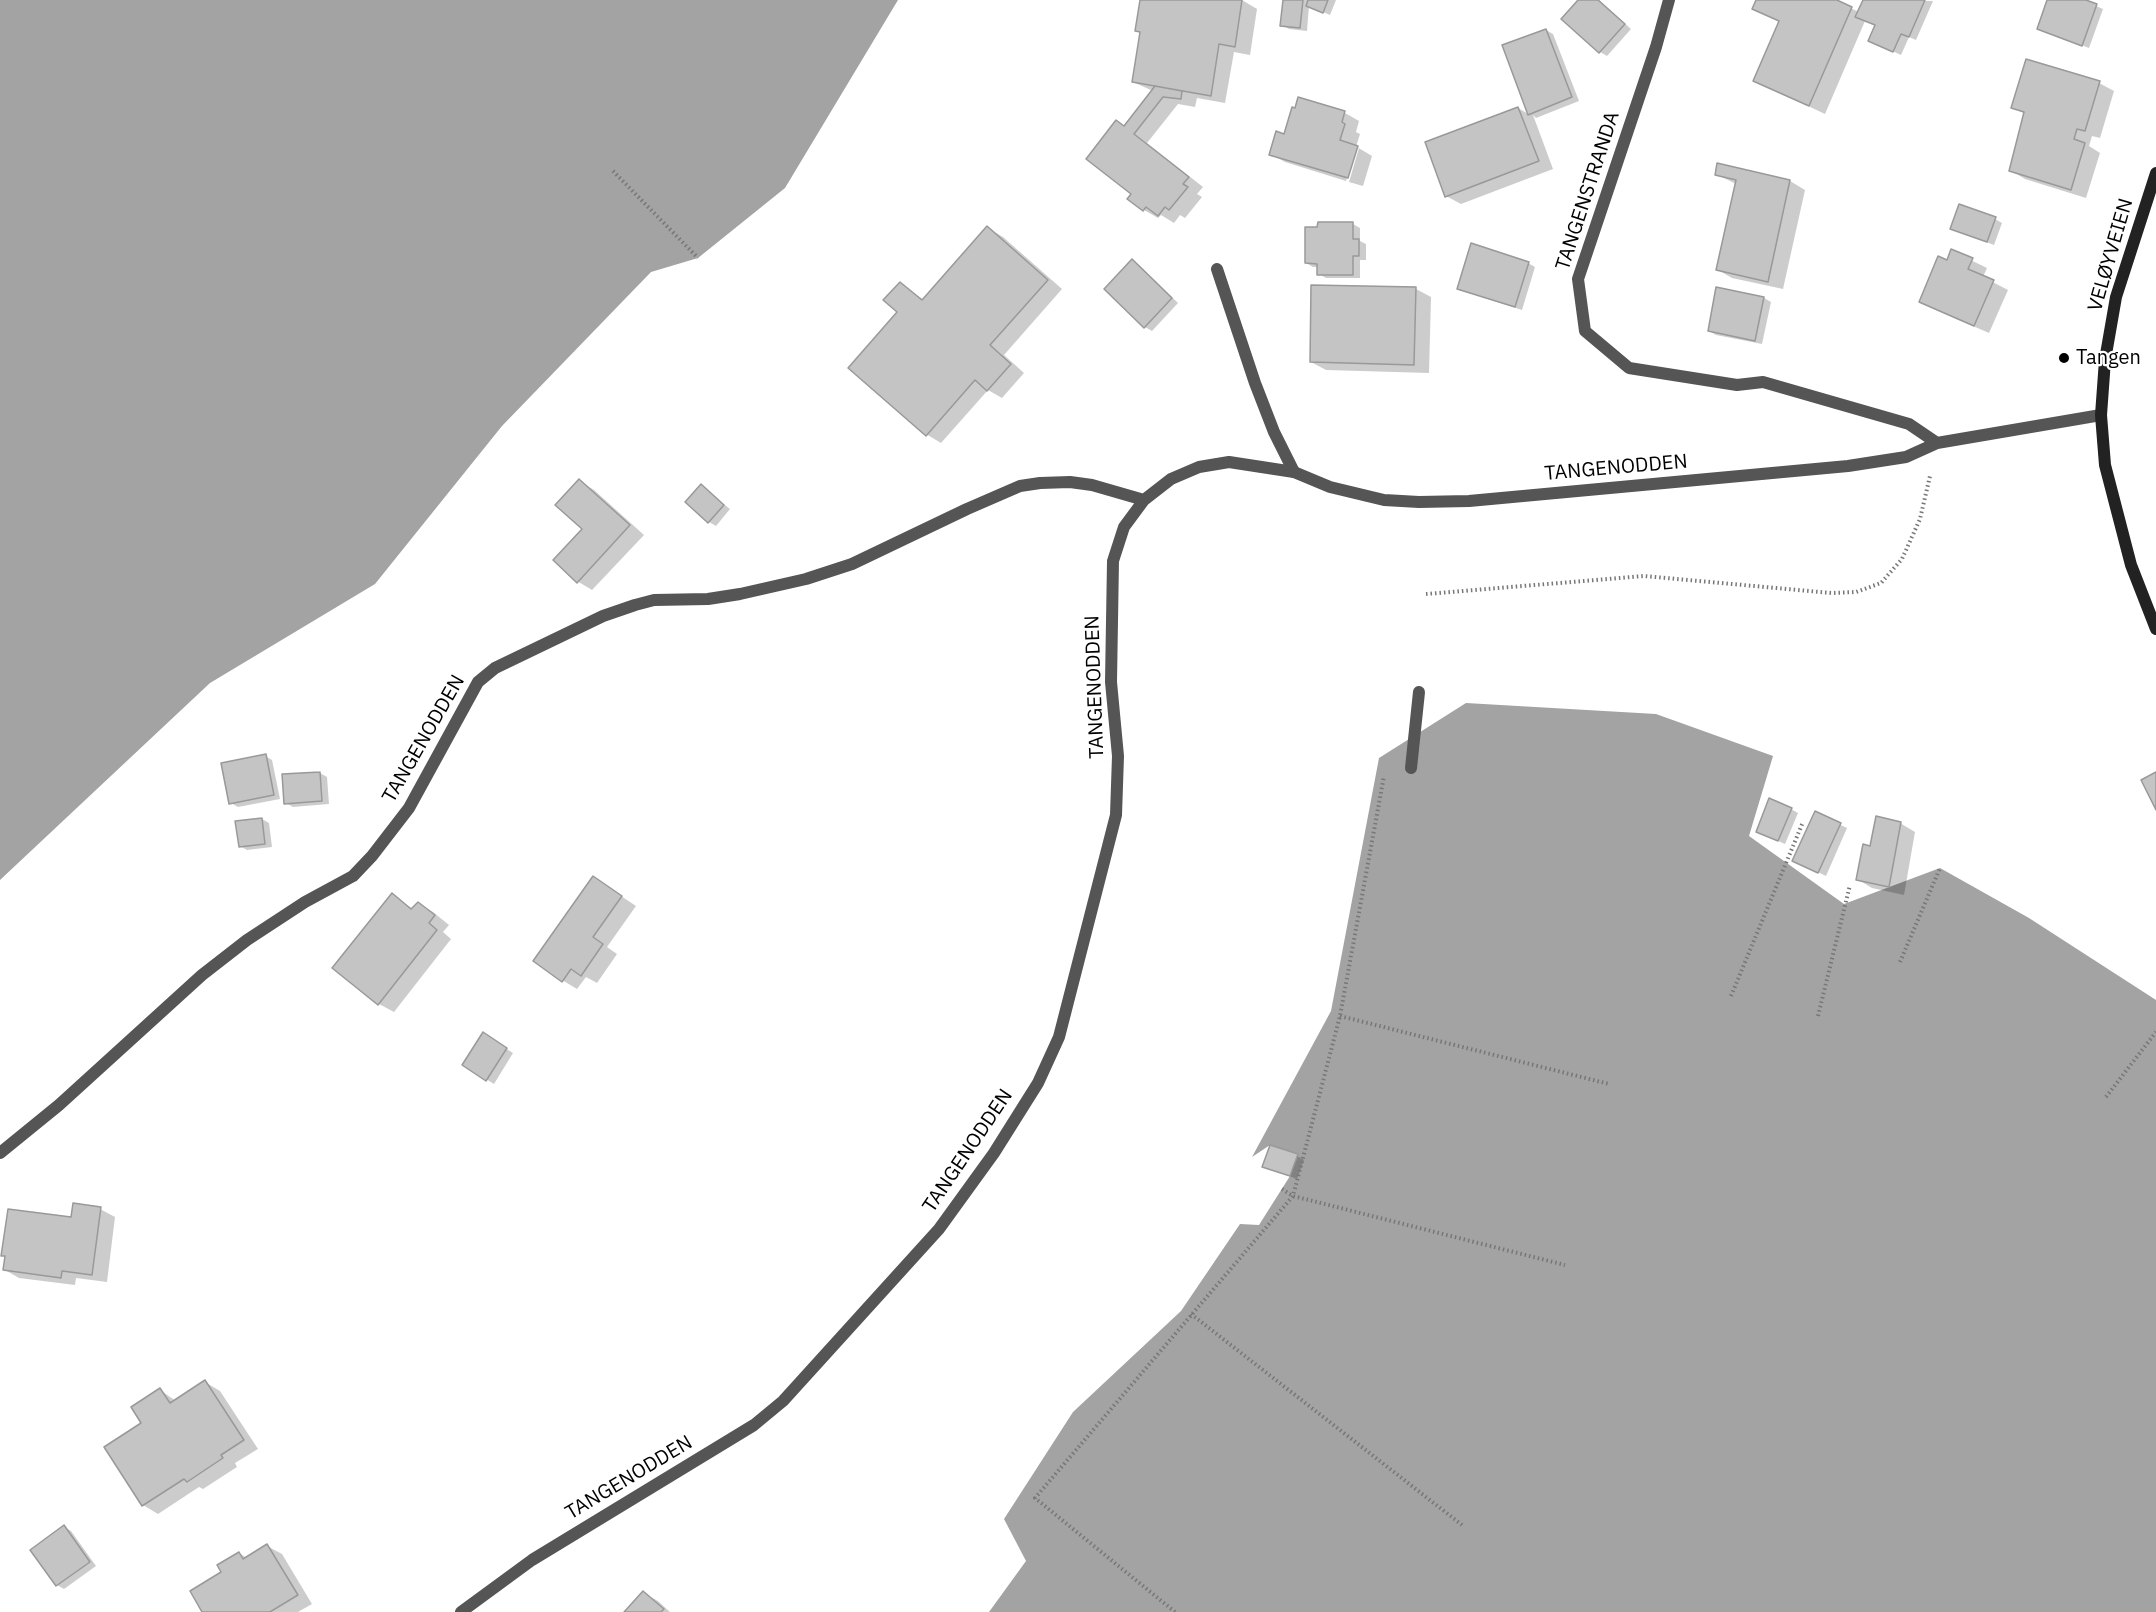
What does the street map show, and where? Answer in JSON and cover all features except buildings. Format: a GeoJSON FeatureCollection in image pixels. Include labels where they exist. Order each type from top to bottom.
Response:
{"type":"FeatureCollection","features":[{"type":"Feature","properties":{"kind":"main road","name":"VELØYVEIEN"},"geometry":{"type":"LineString","coordinates":[[2156,172],[2116,297],[2105,360],[2101,415],[2105,465],[2131,565],[2156,629]]}},
{"type":"Feature","properties":{"kind":"street","name":"TANGENSTRANDA"},"geometry":{"type":"LineString","coordinates":[[1669,0],[1656,47],[1578,279],[1585,332],[1629,368],[1737,385],[1763,382],[1909,424],[1937,443]]}},
{"type":"Feature","properties":{"kind":"street"},"geometry":{"type":"LineString","coordinates":[[1217,268],[1255,383],[1274,432],[1294,472]]}},
{"type":"Feature","properties":{"kind":"street","name":"TANGENODDEN"},"geometry":{"type":"LineString","coordinates":[[461,1612],[532,1560],[754,1425],[783,1401],[939,1229],[994,1153],[1038,1083],[1059,1037],[1116,815],[1118,756],[1111,682],[1113,561],[1124,526],[1144,500],[1171,479],[1199,467],[1229,462],[1294,472],[1330,487],[1384,500],[1470,501],[1848,466],[1906,457],[1937,443],[2101,415]]}},
{"type":"Feature","properties":{"kind":"street","name":"TANGENODDEN"},"geometry":{"type":"LineString","coordinates":[[0,1153],[59,1105],[202,975],[247,940],[305,902],[352,876],[372,856],[409,808],[478,682],[495,668],[603,616],[635,605],[654,600],[708,599],[740,594],[806,579],[852,564],[1020,486],[1070,482],[1092,485],[1144,500]]}},
{"type":"Feature","properties":{"kind":"street"},"geometry":{"type":"LineString","coordinates":[[1411,768],[1419,692]]}},
{"type":"Feature","properties":{"kind":"path"},"geometry":{"type":"LineString","coordinates":[[613,171],[698,258]]}},
{"type":"Feature","properties":{"kind":"path"},"geometry":{"type":"LineString","coordinates":[[1426,594],[1644,576],[1831,594],[1856,592],[1881,583],[1902,559],[1920,519],[1937,443]]}},
{"type":"Feature","properties":{"kind":"path"},"geometry":{"type":"LineString","coordinates":[[1175,1612],[1035,1498],[1293,1196],[1340,1016],[1384,775]]}},
{"type":"Feature","properties":{"kind":"path"},"geometry":{"type":"LineString","coordinates":[[1731,996],[1803,822]]}},
{"type":"Feature","properties":{"kind":"path"},"geometry":{"type":"LineString","coordinates":[[1900,962],[1941,868]]}},
{"type":"Feature","properties":{"kind":"path"},"geometry":{"type":"LineString","coordinates":[[1818,1016],[1850,885]]}},
{"type":"Feature","properties":{"kind":"path"},"geometry":{"type":"LineString","coordinates":[[1340,1016],[1609,1084]]}},
{"type":"Feature","properties":{"kind":"path"},"geometry":{"type":"LineString","coordinates":[[2106,1097],[2156,1032]]}},
{"type":"Feature","properties":{"kind":"path"},"geometry":{"type":"LineString","coordinates":[[1282,1190],[1293,1196],[1565,1265]]}},
{"type":"Feature","properties":{"kind":"path"},"geometry":{"type":"LineString","coordinates":[[1191,1314],[1461,1525]]}},
{"type":"Feature","properties":{"kind":"shaded area"},"geometry":{"type":"Polygon","coordinates":[[[0,0],[898,0],[785,188],[698,258],[651,272],[502,426],[375,584],[210,683],[0,880],[0,0]]]}},
{"type":"Feature","properties":{"kind":"shaded area"},"geometry":{"type":"Polygon","coordinates":[[[1466,703],[1656,714],[1773,756],[1749,836],[1844,904],[1940,868],[2029,918],[2156,1000],[2156,1612],[989,1612],[1026,1561],[1004,1519],[1073,1412],[1181,1311],[1240,1224],[1259,1225],[1290,1176],[1297,1154],[1270,1145],[1252,1157],[1331,1011],[1379,758],[1466,703]]]}},
{"type":"Feature","properties":{"kind":"place","name":"Tangen"},"geometry":{"type":"Point","coordinates":[2064,358]}}]}
